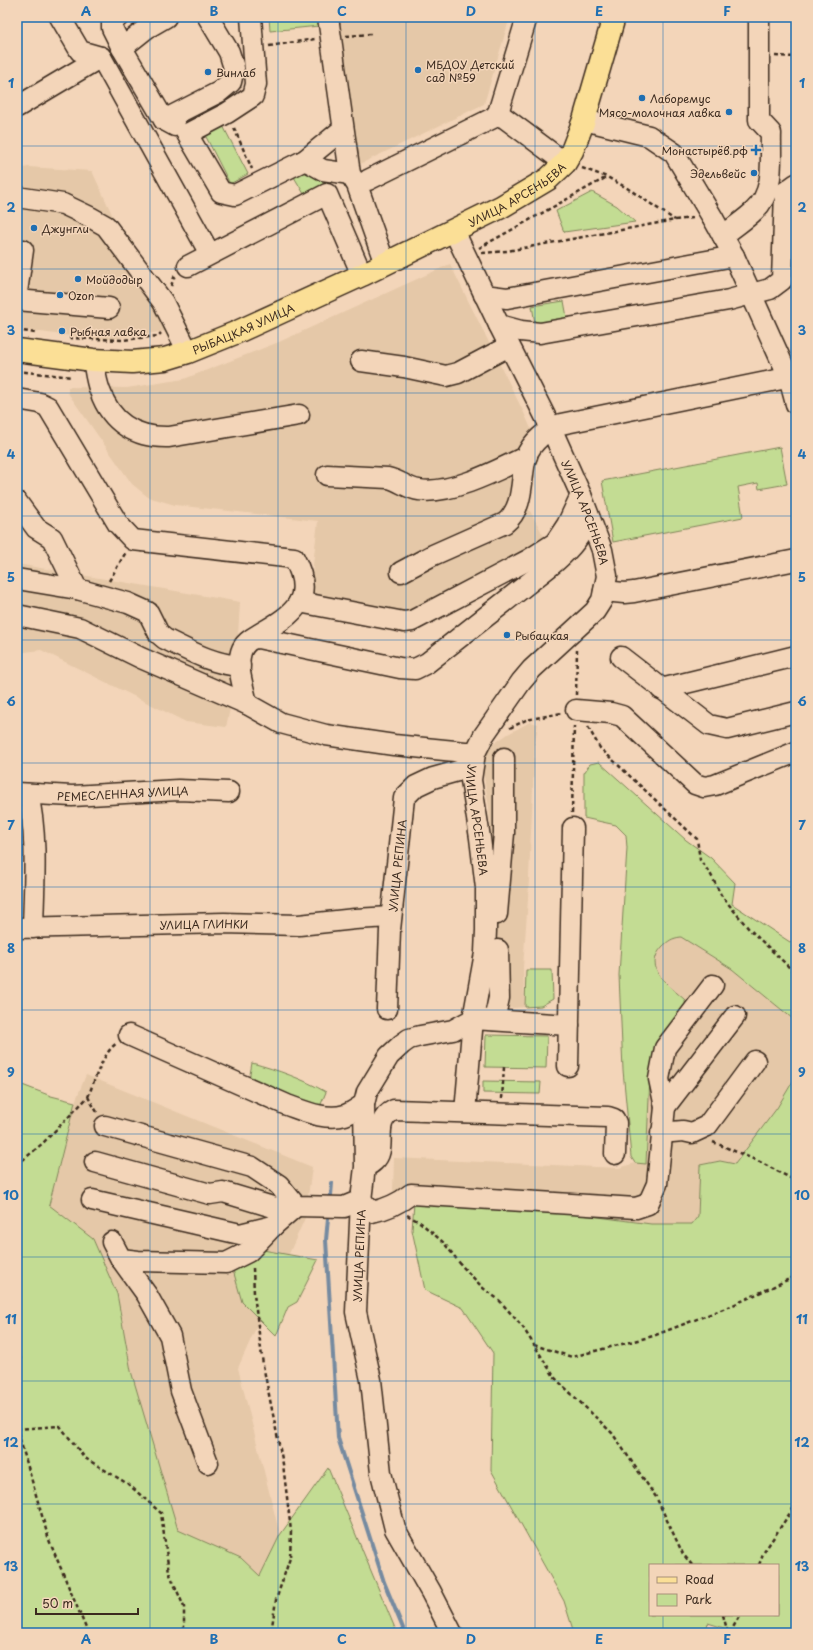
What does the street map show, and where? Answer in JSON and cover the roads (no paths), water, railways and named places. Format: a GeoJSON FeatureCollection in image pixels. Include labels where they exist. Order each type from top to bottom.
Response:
{"type":"FeatureCollection","features":[{"type":"Feature","properties":{"kind":"main road","name":"УЛИЦА АРСЕНЬЕВА"},"geometry":{"type":"LineString","coordinates":[[454,231],[534,188],[548,179],[565,163],[577,141],[614,17]]}},
{"type":"Feature","properties":{"kind":"main road","name":"РЫБАЦКАЯ УЛИЦА"},"geometry":{"type":"LineString","coordinates":[[17,350],[93,360],[132,362],[165,359],[188,352],[236,333],[454,231]]}},
{"type":"Feature","properties":{"kind":"street"},"geometry":{"type":"LineString","coordinates":[[60,17],[80,51],[101,56],[210,254]]}},
{"type":"Feature","properties":{"kind":"street"},"geometry":{"type":"LineString","coordinates":[[118,17],[112,22],[112,28],[164,120],[187,134],[221,192],[234,195],[305,160],[343,130]]}},
{"type":"Feature","properties":{"kind":"street"},"geometry":{"type":"LineString","coordinates":[[122,48],[147,28],[166,17]]}},
{"type":"Feature","properties":{"kind":"street"},"geometry":{"type":"LineString","coordinates":[[164,120],[219,92],[231,82],[234,68],[229,52],[208,17]]}},
{"type":"Feature","properties":{"kind":"street"},"geometry":{"type":"LineString","coordinates":[[187,134],[227,113],[253,96],[256,84],[251,17]]}},
{"type":"Feature","properties":{"kind":"street"},"geometry":{"type":"LineString","coordinates":[[328,17],[343,130],[359,177],[357,185],[385,264]]}},
{"type":"Feature","properties":{"kind":"street"},"geometry":{"type":"LineString","coordinates":[[305,160],[323,170],[359,177],[493,118],[498,113],[527,17]]}},
{"type":"Feature","properties":{"kind":"street"},"geometry":{"type":"LineString","coordinates":[[718,228],[754,212],[763,202],[770,183],[771,133],[759,120],[759,17]]}},
{"type":"Feature","properties":{"kind":"street"},"geometry":{"type":"LineString","coordinates":[[17,107],[101,56]]}},
{"type":"Feature","properties":{"kind":"street"},"geometry":{"type":"LineString","coordinates":[[498,113],[565,163]]}},
{"type":"Feature","properties":{"kind":"street"},"geometry":{"type":"LineString","coordinates":[[584,120],[649,136],[674,153],[734,256],[750,294],[792,377],[796,404]]}},
{"type":"Feature","properties":{"kind":"street"},"geometry":{"type":"LineString","coordinates":[[499,325],[520,331],[540,333],[729,300],[770,289],[782,280],[786,192],[796,184]]}},
{"type":"Feature","properties":{"kind":"street"},"geometry":{"type":"LineString","coordinates":[[188,266],[327,194],[362,275]]}},
{"type":"Feature","properties":{"kind":"street"},"geometry":{"type":"LineString","coordinates":[[17,197],[63,204],[80,211],[106,226],[163,302],[188,352]]}},
{"type":"Feature","properties":{"kind":"street","name":"УЛИЦА АРСЕНЬЕВА"},"geometry":{"type":"LineString","coordinates":[[454,231],[509,346],[551,428],[581,495],[589,520],[602,550],[606,564],[607,576],[602,600],[595,611],[532,669],[521,682],[484,734],[473,760],[471,780],[486,888],[486,930],[484,953],[473,1019],[466,1112]]}},
{"type":"Feature","properties":{"kind":"street"},"geometry":{"type":"LineString","coordinates":[[17,292],[23,250]]}},
{"type":"Feature","properties":{"kind":"street"},"geometry":{"type":"LineString","coordinates":[[484,295],[507,298],[734,256]]}},
{"type":"Feature","properties":{"kind":"street"},"geometry":{"type":"LineString","coordinates":[[17,300],[109,308]]}},
{"type":"Feature","properties":{"kind":"street"},"geometry":{"type":"LineString","coordinates":[[361,360],[446,376],[458,373],[509,346]]}},
{"type":"Feature","properties":{"kind":"street"},"geometry":{"type":"LineString","coordinates":[[93,360],[100,391],[106,405],[124,426],[146,436],[169,437],[299,415]]}},
{"type":"Feature","properties":{"kind":"street"},"geometry":{"type":"LineString","coordinates":[[401,572],[505,523],[512,518],[517,508],[527,456],[537,441],[551,428],[561,424],[792,377]]}},
{"type":"Feature","properties":{"kind":"street"},"geometry":{"type":"LineString","coordinates":[[17,398],[40,402],[48,407],[118,524],[133,540],[294,558],[303,580],[299,602],[295,610],[281,621],[252,638],[245,644],[241,652],[240,666],[247,704]]}},
{"type":"Feature","properties":{"kind":"street"},"geometry":{"type":"LineString","coordinates":[[327,475],[388,478],[418,490],[434,491],[481,478],[527,456]]}},
{"type":"Feature","properties":{"kind":"street"},"geometry":{"type":"LineString","coordinates":[[299,602],[404,622],[412,621],[530,559],[555,543],[567,525],[581,495]]}},
{"type":"Feature","properties":{"kind":"street"},"geometry":{"type":"LineString","coordinates":[[17,502],[36,528],[52,538],[77,589]]}},
{"type":"Feature","properties":{"kind":"street"},"geometry":{"type":"LineString","coordinates":[[252,638],[258,638],[378,664],[415,669],[427,663],[549,568],[579,538],[589,520]]}},
{"type":"Feature","properties":{"kind":"street"},"geometry":{"type":"LineString","coordinates":[[604,591],[624,593],[634,592],[796,560]]}},
{"type":"Feature","properties":{"kind":"street"},"geometry":{"type":"LineString","coordinates":[[17,579],[77,589],[115,599],[148,612],[160,634],[165,639],[209,661],[225,665],[240,666]]}},
{"type":"Feature","properties":{"kind":"street"},"geometry":{"type":"LineString","coordinates":[[17,615],[80,628],[141,658],[247,704],[281,724],[326,734],[473,760]]}},
{"type":"Feature","properties":{"kind":"street"},"geometry":{"type":"LineString","coordinates":[[661,689],[796,656]]}},
{"type":"Feature","properties":{"kind":"street"},"geometry":{"type":"LineString","coordinates":[[622,657],[709,725],[727,728],[796,712]]}},
{"type":"Feature","properties":{"kind":"street"},"geometry":{"type":"LineString","coordinates":[[575,718],[611,713],[622,716],[695,784],[704,787],[715,785],[796,752]]}},
{"type":"Feature","properties":{"kind":"street"},"geometry":{"type":"LineString","coordinates":[[486,930],[492,926],[497,917],[499,902],[504,833],[504,758]]}},
{"type":"Feature","properties":{"kind":"street","name":"УЛИЦА РЕПИНА"},"geometry":{"type":"LineString","coordinates":[[387,1009],[391,918],[404,798],[416,786],[473,760]]}},
{"type":"Feature","properties":{"kind":"street","name":"РЕМЕСЛЕННАЯ УЛИЦА"},"geometry":{"type":"LineString","coordinates":[[22,793],[72,796],[178,790],[229,792]]}},
{"type":"Feature","properties":{"kind":"street"},"geometry":{"type":"LineString","coordinates":[[22,793],[32,816],[35,851],[25,928]]}},
{"type":"Feature","properties":{"kind":"street"},"geometry":{"type":"LineString","coordinates":[[568,1066],[573,828]]}},
{"type":"Feature","properties":{"kind":"street","name":"УЛИЦА ГЛИНКИ"},"geometry":{"type":"LineString","coordinates":[[25,928],[224,923],[299,925],[355,919],[391,918]]}},
{"type":"Feature","properties":{"kind":"street"},"geometry":{"type":"LineString","coordinates":[[494,1020],[499,998],[498,950]]}},
{"type":"Feature","properties":{"kind":"street"},"geometry":{"type":"LineString","coordinates":[[95,1162],[210,1194],[222,1192],[276,1208],[296,1206],[344,1207],[360,1200],[372,1212],[398,1204],[411,1194],[636,1208],[648,1204],[657,1184],[661,1133],[665,1108],[659,1079],[665,1048],[713,985]]}},
{"type":"Feature","properties":{"kind":"street"},"geometry":{"type":"LineString","coordinates":[[665,1108],[735,1016]]}},
{"type":"Feature","properties":{"kind":"street"},"geometry":{"type":"LineString","coordinates":[[473,1019],[569,1025]]}},
{"type":"Feature","properties":{"kind":"street","name":"УЛИЦА РЕПИНА"},"geometry":{"type":"LineString","coordinates":[[452,1633],[431,1592],[395,1530],[381,1474],[371,1380],[356,1312],[360,1200],[365,1167],[364,1104],[367,1092],[388,1056],[409,1039],[453,1030],[473,1019]]}},
{"type":"Feature","properties":{"kind":"street"},"geometry":{"type":"LineString","coordinates":[[129,1035],[287,1105],[308,1112],[334,1116],[344,1115],[364,1104]]}},
{"type":"Feature","properties":{"kind":"street"},"geometry":{"type":"LineString","coordinates":[[661,1133],[692,1133],[707,1126],[755,1061]]}},
{"type":"Feature","properties":{"kind":"street"},"geometry":{"type":"LineString","coordinates":[[365,1167],[375,1161],[378,1155],[382,1120],[387,1114],[394,1110],[608,1117],[614,1119],[616,1123],[615,1154]]}},
{"type":"Feature","properties":{"kind":"street"},"geometry":{"type":"LineString","coordinates":[[105,1126],[252,1167],[279,1185],[296,1206]]}},
{"type":"Feature","properties":{"kind":"street"},"geometry":{"type":"LineString","coordinates":[[92,1200],[240,1234],[272,1226]]}},
{"type":"Feature","properties":{"kind":"street"},"geometry":{"type":"LineString","coordinates":[[208,1463],[181,1391],[170,1336],[147,1295],[116,1250],[138,1261],[226,1264],[248,1252],[272,1226],[296,1206]]}},
{"type":"Feature","properties":{"kind":"waterway"},"geometry":{"type":"LineString","coordinates":[[331,1195],[332,1183]]}},
{"type":"Feature","properties":{"kind":"waterway"},"geometry":{"type":"LineString","coordinates":[[328,1218],[326,1240],[338,1438],[384,1582],[405,1633]]}},
{"type":"Feature","properties":{"kind":"place","name":"МБДОУ Детский сад №59"},"geometry":{"type":"Point","coordinates":[418,70]}},
{"type":"Feature","properties":{"kind":"place","name":"Винлаб"},"geometry":{"type":"Point","coordinates":[208,72]}},
{"type":"Feature","properties":{"kind":"place","name":"Лаборемус"},"geometry":{"type":"Point","coordinates":[642,98]}},
{"type":"Feature","properties":{"kind":"place","name":"Мясо-молочная лавка"},"geometry":{"type":"Point","coordinates":[729,112]}},
{"type":"Feature","properties":{"kind":"place","name":"Монастырёв.рф"},"geometry":{"type":"Point","coordinates":[756,150]}},
{"type":"Feature","properties":{"kind":"place","name":"Эдельвейс"},"geometry":{"type":"Point","coordinates":[754,173]}},
{"type":"Feature","properties":{"kind":"place","name":"Джунгли"},"geometry":{"type":"Point","coordinates":[34,228]}},
{"type":"Feature","properties":{"kind":"place","name":"Мойдодыр"},"geometry":{"type":"Point","coordinates":[78,279]}},
{"type":"Feature","properties":{"kind":"place","name":"Ozon"},"geometry":{"type":"Point","coordinates":[60,295]}},
{"type":"Feature","properties":{"kind":"place","name":"Рыбная лавка"},"geometry":{"type":"Point","coordinates":[62,331]}},
{"type":"Feature","properties":{"kind":"place","name":"Рыбацкая"},"geometry":{"type":"Point","coordinates":[507,635]}}]}
